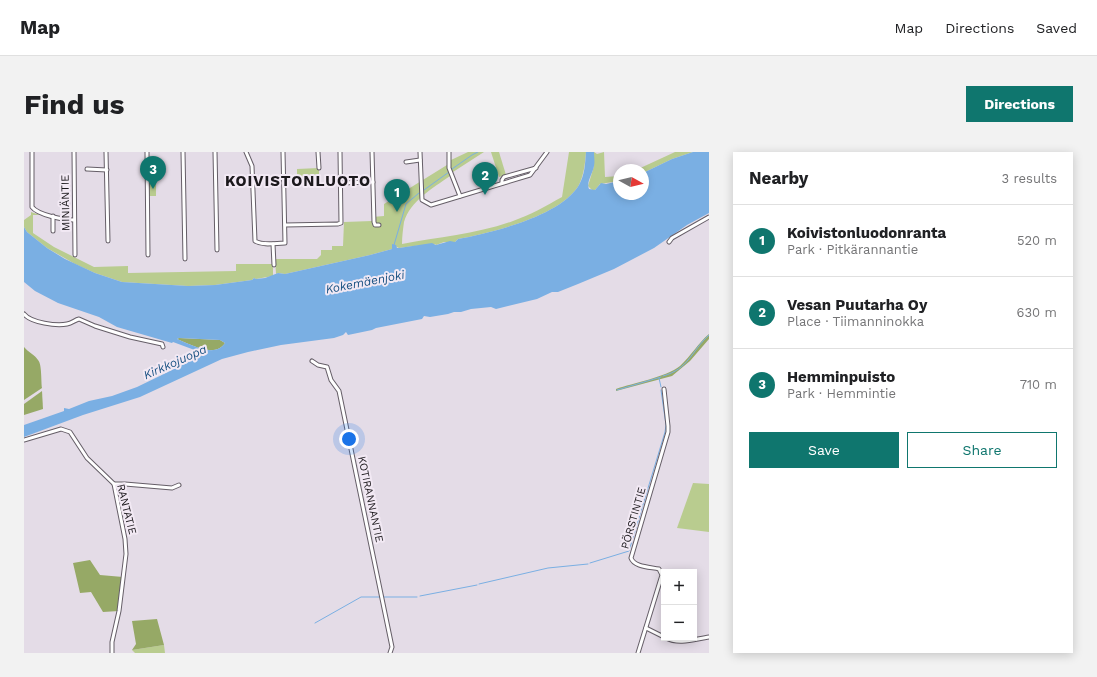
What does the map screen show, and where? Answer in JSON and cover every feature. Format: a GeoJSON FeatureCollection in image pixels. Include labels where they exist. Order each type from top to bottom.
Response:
{"type":"FeatureCollection","features":[{"type":"Feature","properties":{"kind":"street"},"geometry":{"type":"LineString","coordinates":[[32,152],[32,207],[34,210],[53,216],[67,220],[74,220]]}},
{"type":"Feature","properties":{"kind":"street","name":"MINIÄNTIE"},"geometry":{"type":"LineString","coordinates":[[74,152],[75,254]]}},
{"type":"Feature","properties":{"kind":"street"},"geometry":{"type":"LineString","coordinates":[[106,152],[108,241]]}},
{"type":"Feature","properties":{"kind":"street"},"geometry":{"type":"LineString","coordinates":[[147,152],[148,255]]}},
{"type":"Feature","properties":{"kind":"street"},"geometry":{"type":"LineString","coordinates":[[182,152],[185,259]]}},
{"type":"Feature","properties":{"kind":"street"},"geometry":{"type":"LineString","coordinates":[[215,152],[217,250]]}},
{"type":"Feature","properties":{"kind":"street"},"geometry":{"type":"LineString","coordinates":[[246,152],[252,166],[255,241],[258,244],[285,243],[283,152]]}},
{"type":"Feature","properties":{"kind":"street"},"geometry":{"type":"LineString","coordinates":[[318,152],[319,168]]}},
{"type":"Feature","properties":{"kind":"street"},"geometry":{"type":"LineString","coordinates":[[285,225],[338,224],[341,222],[340,152]]}},
{"type":"Feature","properties":{"kind":"street"},"geometry":{"type":"LineString","coordinates":[[372,152],[374,222],[375,225],[379,225]]}},
{"type":"Feature","properties":{"kind":"street"},"geometry":{"type":"LineString","coordinates":[[420,152],[422,200],[431,205],[530,175],[547,152]]}},
{"type":"Feature","properties":{"kind":"street"},"geometry":{"type":"LineString","coordinates":[[449,152],[449,168],[460,196]]}},
{"type":"Feature","properties":{"kind":"street"},"geometry":{"type":"LineString","coordinates":[[406,162],[420,160]]}},
{"type":"Feature","properties":{"kind":"street"},"geometry":{"type":"LineString","coordinates":[[502,183],[504,177],[536,168]]}},
{"type":"Feature","properties":{"kind":"street"},"geometry":{"type":"LineString","coordinates":[[87,169],[107,170]]}},
{"type":"Feature","properties":{"kind":"street"},"geometry":{"type":"LineString","coordinates":[[340,183],[373,182]]}},
{"type":"Feature","properties":{"kind":"street"},"geometry":{"type":"LineString","coordinates":[[53,216],[53,231]]}},
{"type":"Feature","properties":{"kind":"street"},"geometry":{"type":"LineString","coordinates":[[669,242],[672,238],[709,217]]}},
{"type":"Feature","properties":{"kind":"street"},"geometry":{"type":"LineString","coordinates":[[273,244],[274,265]]}},
{"type":"Feature","properties":{"kind":"street"},"geometry":{"type":"LineString","coordinates":[[24,314],[27,318],[48,323],[66,324],[79,319],[95,326],[124,335],[162,344],[163,347]]}},
{"type":"Feature","properties":{"kind":"street","name":"KOTIRANNANTIE"},"geometry":{"type":"LineString","coordinates":[[312,361],[318,365],[327,367],[331,380],[339,391],[390,633],[392,647],[390,653]]}},
{"type":"Feature","properties":{"kind":"street","name":"PÖRSTINTIE"},"geometry":{"type":"LineString","coordinates":[[638,653],[662,574],[659,569],[632,562],[631,558],[668,432],[664,389]]}},
{"type":"Feature","properties":{"kind":"street","name":"RANTATIE"},"geometry":{"type":"LineString","coordinates":[[24,440],[61,429],[66,430],[72,434],[87,458],[114,484],[125,539],[126,554],[119,611],[112,642],[112,653]]}},
{"type":"Feature","properties":{"kind":"street"},"geometry":{"type":"LineString","coordinates":[[114,484],[172,488],[179,485]]}},
{"type":"Feature","properties":{"kind":"street"},"geometry":{"type":"LineString","coordinates":[[646,628],[661,636]]}},
{"type":"Feature","properties":{"kind":"street"},"geometry":{"type":"LineString","coordinates":[[697,639],[709,637]]}},
{"type":"Feature","properties":{"kind":"street"},"geometry":{"type":"LineString","coordinates":[[672,641],[684,641]]}},
{"type":"Feature","properties":{"kind":"green space"},"geometry":{"type":"Polygon","coordinates":[[[468,152],[484,152],[453,172],[450,176],[417,201],[407,214],[404,222],[402,244],[486,229],[513,221],[538,210],[562,197],[569,152],[586,152],[584,169],[579,185],[570,196],[557,206],[542,214],[506,227],[458,239],[455,242],[399,248],[392,245],[392,249],[370,255],[285,274],[276,274],[275,259],[317,259],[321,255],[321,250],[332,250],[332,246],[343,246],[344,222],[372,221],[372,217],[384,216],[384,204],[447,165],[447,157],[451,157],[451,160],[468,152]]]}},
{"type":"Feature","properties":{"kind":"green space"},"geometry":{"type":"Polygon","coordinates":[[[491,152],[499,152],[506,175],[499,177],[491,152]]]}},
{"type":"Feature","properties":{"kind":"green space"},"geometry":{"type":"Polygon","coordinates":[[[594,152],[597,154],[604,152],[605,177],[613,176],[613,182],[600,184],[593,191],[588,186],[594,166],[594,152]]]}},
{"type":"Feature","properties":{"kind":"green space"},"geometry":{"type":"Polygon","coordinates":[[[675,152],[693,152],[672,159],[649,170],[649,164],[675,152]]]}},
{"type":"Feature","properties":{"kind":"green space"},"geometry":{"type":"Polygon","coordinates":[[[319,168],[319,181],[297,182],[297,169],[319,168]]]}},
{"type":"Feature","properties":{"kind":"green space"},"geometry":{"type":"Polygon","coordinates":[[[149,183],[156,183],[156,196],[149,196],[149,183]]]}},
{"type":"Feature","properties":{"kind":"green space"},"geometry":{"type":"Polygon","coordinates":[[[31,212],[40,215],[33,215],[33,233],[54,247],[94,267],[128,266],[128,273],[236,271],[236,264],[273,264],[273,276],[215,285],[188,286],[122,282],[95,273],[75,264],[47,248],[27,232],[24,227],[24,220],[31,215],[31,212]]]}},
{"type":"Feature","properties":{"kind":"green space"},"geometry":{"type":"Polygon","coordinates":[[[709,334],[709,339],[690,361],[672,376],[616,391],[616,389],[658,377],[674,370],[684,362],[701,341],[709,334]]]}},
{"type":"Feature","properties":{"kind":"green space"},"geometry":{"type":"Polygon","coordinates":[[[177,339],[220,340],[225,343],[221,348],[209,350],[195,347],[177,339]]]}},
{"type":"Feature","properties":{"kind":"green space"},"geometry":{"type":"Polygon","coordinates":[[[24,347],[39,362],[42,388],[24,400],[24,347]]]}},
{"type":"Feature","properties":{"kind":"green space"},"geometry":{"type":"Polygon","coordinates":[[[42,391],[43,409],[24,415],[24,404],[42,391]]]}},
{"type":"Feature","properties":{"kind":"green space"},"geometry":{"type":"Polygon","coordinates":[[[693,483],[709,484],[709,532],[677,528],[693,483]]]}},
{"type":"Feature","properties":{"kind":"green space"},"geometry":{"type":"Polygon","coordinates":[[[90,560],[100,575],[123,577],[119,611],[103,612],[91,592],[80,593],[73,563],[90,560]]]}},
{"type":"Feature","properties":{"kind":"green space"},"geometry":{"type":"Polygon","coordinates":[[[157,619],[164,645],[132,650],[136,644],[132,621],[157,619]]]}},
{"type":"Feature","properties":{"kind":"green space"},"geometry":{"type":"Polygon","coordinates":[[[164,645],[165,653],[135,653],[132,650],[164,645]]]}},
{"type":"Feature","properties":{"kind":"water","name":"Kokemäenjoki"},"geometry":{"type":"Polygon","coordinates":[[[586,152],[594,152],[594,164],[589,180],[589,189],[595,190],[601,183],[606,184],[613,182],[613,200],[649,200],[649,170],[672,159],[693,152],[709,152],[709,213],[687,225],[654,248],[614,269],[537,299],[496,309],[491,307],[471,309],[430,317],[424,316],[422,319],[348,335],[346,332],[343,335],[334,338],[281,345],[248,352],[222,359],[140,397],[83,415],[24,437],[24,425],[64,411],[64,408],[69,409],[89,401],[112,396],[137,387],[199,357],[202,354],[173,342],[172,343],[117,327],[99,317],[58,303],[35,291],[24,282],[24,227],[27,232],[47,248],[65,259],[95,273],[122,282],[188,286],[215,285],[252,280],[254,278],[265,278],[278,273],[285,274],[370,255],[392,249],[392,244],[396,245],[397,248],[432,243],[436,245],[450,241],[455,242],[458,239],[506,227],[542,214],[557,206],[570,196],[579,185],[584,169],[586,152]],[[177,339],[195,347],[209,350],[221,348],[225,343],[220,340],[177,339]]]}},
{"type":"Feature","properties":{"kind":"waterway"},"geometry":{"type":"LineString","coordinates":[[452,169],[478,152]]}},
{"type":"Feature","properties":{"kind":"waterway"},"geometry":{"type":"LineString","coordinates":[[424,190],[449,172]]}},
{"type":"Feature","properties":{"kind":"waterway"},"geometry":{"type":"LineString","coordinates":[[394,245],[406,204],[419,193]]}},
{"type":"Feature","properties":{"kind":"waterway"},"geometry":{"type":"LineString","coordinates":[[663,376],[679,369],[709,335]]}},
{"type":"Feature","properties":{"kind":"waterway"},"geometry":{"type":"LineString","coordinates":[[617,390],[661,377]]}},
{"type":"Feature","properties":{"kind":"waterway"},"geometry":{"type":"LineString","coordinates":[[659,378],[661,387]]}},
{"type":"Feature","properties":{"kind":"waterway"},"geometry":{"type":"LineString","coordinates":[[590,563],[629,551],[665,432],[666,425],[661,390]]}},
{"type":"Feature","properties":{"kind":"waterway"},"geometry":{"type":"LineString","coordinates":[[479,584],[548,568],[588,564]]}},
{"type":"Feature","properties":{"kind":"waterway"},"geometry":{"type":"LineString","coordinates":[[420,596],[477,585]]}},
{"type":"Feature","properties":{"kind":"waterway"},"geometry":{"type":"LineString","coordinates":[[315,623],[361,597],[380,597]]}},
{"type":"Feature","properties":{"kind":"waterway"},"geometry":{"type":"LineString","coordinates":[[383,597],[417,597]]}},
{"type":"Feature","properties":{"kind":"place","name":"Hemminpuisto"},"geometry":{"type":"Point","coordinates":[153,189]}},
{"type":"Feature","properties":{"kind":"place","name":"Vesan Puutarha Oy"},"geometry":{"type":"Point","coordinates":[485,195]}},
{"type":"Feature","properties":{"kind":"place","name":"Koivistonluodonranta"},"geometry":{"type":"Point","coordinates":[397,212]}},
{"type":"Feature","properties":{"kind":"district","name":"KOIVISTONLUOTO"},"geometry":{"type":"Point","coordinates":[298,181]}},
{"type":"Feature","properties":{"kind":"water label","name":"Kirkkojuopa"},"geometry":{"type":"Point","coordinates":[175,362]}}]}
